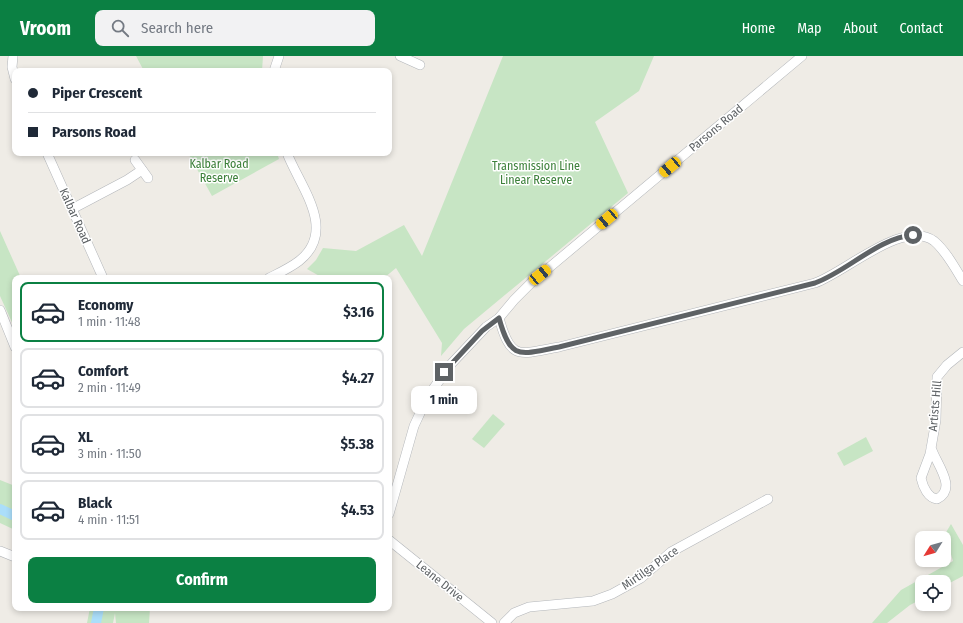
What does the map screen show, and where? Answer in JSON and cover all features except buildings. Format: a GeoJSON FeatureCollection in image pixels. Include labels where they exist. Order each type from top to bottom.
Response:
{"type":"FeatureCollection","features":[{"type":"Feature","properties":{"kind":"street"},"geometry":{"type":"LineString","coordinates":[[12,56],[12,68]]}},
{"type":"Feature","properties":{"kind":"street"},"geometry":{"type":"LineString","coordinates":[[275,68],[279,56]]}},
{"type":"Feature","properties":{"kind":"street"},"geometry":{"type":"LineString","coordinates":[[400,56],[420,65]]}},
{"type":"Feature","properties":{"kind":"street","name":"Parsons Road"},"geometry":{"type":"LineString","coordinates":[[392,503],[414,426],[424,403],[452,363],[486,327],[499,318],[514,300],[536,278],[802,56]]}},
{"type":"Feature","properties":{"kind":"street","name":"Kalbar Road"},"geometry":{"type":"LineString","coordinates":[[48,156],[101,275]]}},
{"type":"Feature","properties":{"kind":"street"},"geometry":{"type":"LineString","coordinates":[[275,275],[293,265],[304,256],[311,246],[316,233],[315,212],[288,156]]}},
{"type":"Feature","properties":{"kind":"street"},"geometry":{"type":"LineString","coordinates":[[135,160],[148,178]]}},
{"type":"Feature","properties":{"kind":"street"},"geometry":{"type":"LineString","coordinates":[[72,210],[127,180],[142,170]]}},
{"type":"Feature","properties":{"kind":"street"},"geometry":{"type":"LineString","coordinates":[[499,318],[505,340],[515,350],[528,352],[552,348],[815,283],[836,274],[893,240],[913,235],[924,236],[938,245],[963,281]]}},
{"type":"Feature","properties":{"kind":"street"},"geometry":{"type":"LineString","coordinates":[[0,310],[12,331]]}},
{"type":"Feature","properties":{"kind":"street","name":"Artists Hill"},"geometry":{"type":"LineString","coordinates":[[931,447],[946,478],[943,494],[937,499],[932,498],[928,493],[921,478],[931,447],[937,414],[937,377],[947,365],[963,352]]}},
{"type":"Feature","properties":{"kind":"street","name":"Mirtilga Place"},"geometry":{"type":"LineString","coordinates":[[504,623],[514,613],[529,607],[593,601],[612,594],[641,578],[671,552],[768,499]]}},
{"type":"Feature","properties":{"kind":"street","name":"Leane Drive"},"geometry":{"type":"LineString","coordinates":[[392,542],[492,623]]}},
{"type":"Feature","properties":{"kind":"street"},"geometry":{"type":"LineString","coordinates":[[0,551],[12,556]]}},
{"type":"Feature","properties":{"kind":"green space"},"geometry":{"type":"Polygon","coordinates":[[[136,56],[263,56],[262,68],[142,68],[136,56]]]}},
{"type":"Feature","properties":{"kind":"green space","name":"Transmission Line Linear Reserve"},"geometry":{"type":"Polygon","coordinates":[[[503,56],[654,56],[639,91],[595,122],[628,193],[464,329],[441,356],[442,343],[396,268],[388,275],[318,275],[307,269],[316,260],[323,248],[356,251],[404,225],[422,256],[503,56]]]}},
{"type":"Feature","properties":{"kind":"green space","name":"Kalbar Road Reserve"},"geometry":{"type":"Polygon","coordinates":[[[190,156],[278,156],[279,159],[212,196],[190,156]]]}},
{"type":"Feature","properties":{"kind":"green space"},"geometry":{"type":"Polygon","coordinates":[[[0,231],[20,275],[12,275],[12,322],[0,296],[0,231]]]}},
{"type":"Feature","properties":{"kind":"green space"},"geometry":{"type":"Polygon","coordinates":[[[493,414],[505,424],[484,448],[472,439],[493,414]]]}},
{"type":"Feature","properties":{"kind":"green space"},"geometry":{"type":"Polygon","coordinates":[[[866,437],[873,451],[844,466],[837,453],[866,437]]]}},
{"type":"Feature","properties":{"kind":"green space"},"geometry":{"type":"Polygon","coordinates":[[[0,480],[12,485],[12,529],[0,523],[0,480]]]}},
{"type":"Feature","properties":{"kind":"green space"},"geometry":{"type":"Polygon","coordinates":[[[951,524],[963,545],[963,576],[951,582],[951,575],[928,575],[942,567],[951,567],[951,562],[953,561],[951,554],[951,531],[947,531],[951,524]]]}},
{"type":"Feature","properties":{"kind":"green space"},"geometry":{"type":"Polygon","coordinates":[[[915,582],[915,602],[887,623],[872,623],[901,590],[915,582]]]}},
{"type":"Feature","properties":{"kind":"green space"},"geometry":{"type":"Polygon","coordinates":[[[89,611],[150,611],[149,623],[116,623],[115,613],[113,623],[87,623],[89,611]]]}},
{"type":"Feature","properties":{"kind":"waterway"},"geometry":{"type":"LineString","coordinates":[[0,509],[12,515]]}},
{"type":"Feature","properties":{"kind":"waterway"},"geometry":{"type":"LineString","coordinates":[[96,623],[98,611]]}},
{"type":"Feature","properties":{"kind":"route"},"geometry":{"type":"LineString","coordinates":[[444,372],[486,327],[499,318],[505,340],[512,348],[519,352],[539,351],[559,347],[815,283],[836,274],[893,240],[907,235],[913,235]]}}]}
